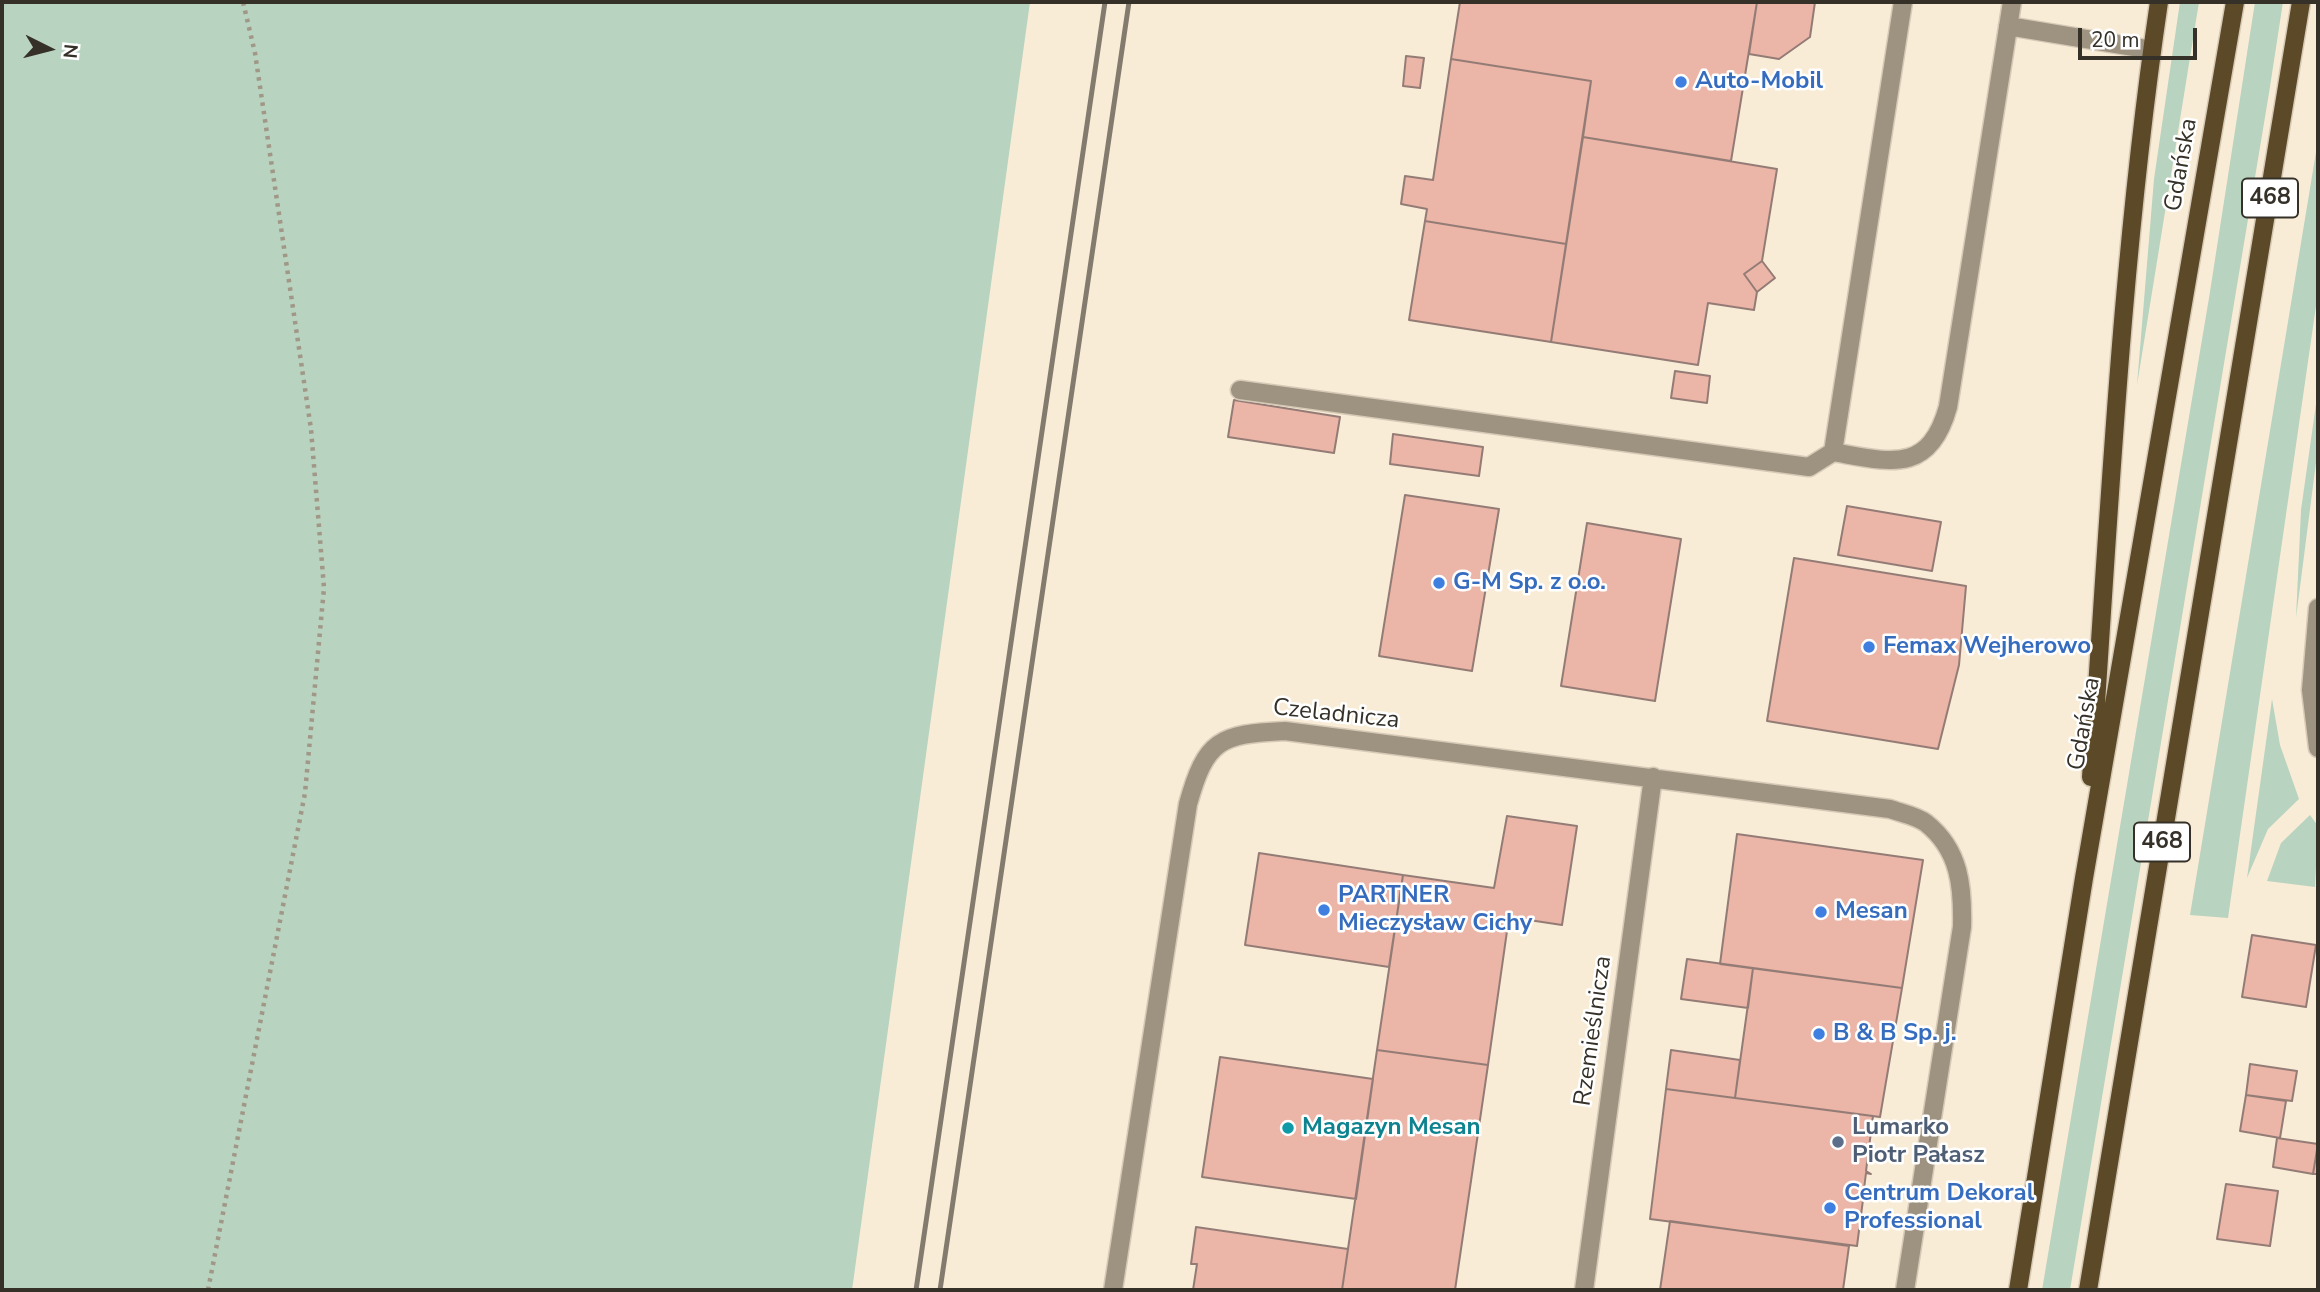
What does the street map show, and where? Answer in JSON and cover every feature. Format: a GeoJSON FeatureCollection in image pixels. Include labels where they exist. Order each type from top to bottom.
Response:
{"type":"FeatureCollection","features":[{"type":"Feature","properties":{"kind":"main road"},"geometry":{"type":"LineString","coordinates":[[2084,878],[2126,268],[2159,2]]}},
{"type":"Feature","properties":{"kind":"main road","name":"Gdańska"},"geometry":{"type":"LineString","coordinates":[[2018,1290],[2084,878],[2235,2]]}},
{"type":"Feature","properties":{"kind":"main road","name":"468"},"geometry":{"type":"LineString","coordinates":[[2088,1290],[2301,2]]}},
{"type":"Feature","properties":{"kind":"street"},"geometry":{"type":"LineString","coordinates":[[1833,452],[1903,2]]}},
{"type":"Feature","properties":{"kind":"street"},"geometry":{"type":"LineString","coordinates":[[1240,390],[1809,467],[1833,452],[1885,461],[1907,461],[1924,452],[1941,432],[1948,407],[2012,2]]}},
{"type":"Feature","properties":{"kind":"street"},"geometry":{"type":"LineString","coordinates":[[2008,26],[2152,50]]}},
{"type":"Feature","properties":{"kind":"street"},"geometry":{"type":"LineString","coordinates":[[2318,608],[2311,690],[2318,748]]}},
{"type":"Feature","properties":{"kind":"street","name":"Czeladnicza"},"geometry":{"type":"LineString","coordinates":[[1113,1290],[1188,804],[1197,770],[1216,743],[1247,733],[1285,731],[1890,808],[1925,822],[1951,851],[1963,887],[1962,927],[1905,1290]]}},
{"type":"Feature","properties":{"kind":"street","name":"Rzemieślnicza"},"geometry":{"type":"LineString","coordinates":[[1584,1290],[1653,778]]}},
{"type":"Feature","properties":{"kind":"path"},"geometry":{"type":"LineString","coordinates":[[208,1290],[305,793],[324,588],[311,429],[255,53],[243,2]]}},
{"type":"Feature","properties":{"kind":"green space"},"geometry":{"type":"Polygon","coordinates":[[[2,2],[1030,2],[852,1290],[2,1290],[2,2]]]}},
{"type":"Feature","properties":{"kind":"green space"},"geometry":{"type":"Polygon","coordinates":[[[2180,2],[2199,2],[2137,385],[2154,179],[2180,2]]]}},
{"type":"Feature","properties":{"kind":"green space"},"geometry":{"type":"Polygon","coordinates":[[[2255,2],[2283,2],[2269,93],[2070,1290],[2042,1290],[2209,298],[2255,2]]]}},
{"type":"Feature","properties":{"kind":"green space"},"geometry":{"type":"Polygon","coordinates":[[[2318,140],[2318,292],[2228,918],[2190,915],[2318,140]]]}},
{"type":"Feature","properties":{"kind":"green space"},"geometry":{"type":"Polygon","coordinates":[[[2318,390],[2318,447],[2296,618],[2301,510],[2318,390]]]}},
{"type":"Feature","properties":{"kind":"green space"},"geometry":{"type":"Polygon","coordinates":[[[2272,699],[2280,745],[2299,799],[2268,829],[2247,878],[2272,699]]]}},
{"type":"Feature","properties":{"kind":"green space"},"geometry":{"type":"Polygon","coordinates":[[[2310,815],[2318,826],[2315,887],[2267,881],[2281,843],[2310,815]]]}},
{"type":"Feature","properties":{"kind":"building"},"geometry":{"type":"Polygon","coordinates":[[[1460,2],[1757,2],[1731,161],[1583,137],[1591,81],[1451,59],[1460,2]]]}},
{"type":"Feature","properties":{"kind":"building"},"geometry":{"type":"Polygon","coordinates":[[[1757,2],[1815,2],[1810,37],[1779,59],[1749,54],[1757,2]]]}},
{"type":"Feature","properties":{"kind":"building"},"geometry":{"type":"Polygon","coordinates":[[[1406,56],[1424,58],[1420,88],[1403,86],[1406,56]]]}},
{"type":"Feature","properties":{"kind":"building"},"geometry":{"type":"Polygon","coordinates":[[[1451,59],[1591,81],[1566,244],[1425,221],[1427,209],[1401,204],[1405,176],[1433,180],[1451,59]]]}},
{"type":"Feature","properties":{"kind":"building"},"geometry":{"type":"Polygon","coordinates":[[[1583,137],[1777,169],[1762,261],[1744,274],[1757,292],[1754,310],[1708,303],[1698,365],[1551,342],[1583,137]]]}},
{"type":"Feature","properties":{"kind":"building"},"geometry":{"type":"Polygon","coordinates":[[[1425,221],[1566,244],[1551,342],[1409,320],[1425,221]]]}},
{"type":"Feature","properties":{"kind":"building"},"geometry":{"type":"Polygon","coordinates":[[[1762,261],[1775,278],[1757,292],[1744,274],[1762,261]]]}},
{"type":"Feature","properties":{"kind":"building"},"geometry":{"type":"Polygon","coordinates":[[[1675,371],[1710,376],[1707,403],[1671,398],[1675,371]]]}},
{"type":"Feature","properties":{"kind":"building"},"geometry":{"type":"Polygon","coordinates":[[[1234,400],[1340,417],[1334,453],[1228,437],[1234,400]]]}},
{"type":"Feature","properties":{"kind":"building"},"geometry":{"type":"Polygon","coordinates":[[[1393,434],[1483,447],[1479,476],[1390,464],[1393,434]]]}},
{"type":"Feature","properties":{"kind":"building","name":"G-M Sp. z o.o."},"geometry":{"type":"Polygon","coordinates":[[[1405,495],[1499,509],[1472,671],[1379,656],[1405,495]]]}},
{"type":"Feature","properties":{"kind":"building"},"geometry":{"type":"Polygon","coordinates":[[[1847,506],[1941,522],[1932,571],[1838,555],[1847,506]]]}},
{"type":"Feature","properties":{"kind":"building"},"geometry":{"type":"Polygon","coordinates":[[[1587,523],[1681,539],[1655,701],[1561,686],[1587,523]]]}},
{"type":"Feature","properties":{"kind":"building","name":"Femax Wejherowo"},"geometry":{"type":"Polygon","coordinates":[[[1794,558],[1966,586],[1959,665],[1938,749],[1767,721],[1794,558]]]}},
{"type":"Feature","properties":{"kind":"building"},"geometry":{"type":"Polygon","coordinates":[[[1507,816],[1577,826],[1562,925],[1509,917],[1488,1065],[1377,1050],[1403,875],[1494,888],[1507,816]]]}},
{"type":"Feature","properties":{"kind":"building","name":"Mesan"},"geometry":{"type":"Polygon","coordinates":[[[1737,834],[1923,860],[1902,988],[1720,964],[1737,834]]]}},
{"type":"Feature","properties":{"kind":"building","name":"PARTNER Mieczysław Cichy"},"geometry":{"type":"Polygon","coordinates":[[[1259,853],[1403,875],[1389,967],[1245,945],[1259,853]]]}},
{"type":"Feature","properties":{"kind":"building"},"geometry":{"type":"Polygon","coordinates":[[[2252,935],[2316,945],[2306,1007],[2242,997],[2252,935]]]}},
{"type":"Feature","properties":{"kind":"building"},"geometry":{"type":"Polygon","coordinates":[[[1687,959],[1753,968],[1748,1008],[1681,999],[1687,959]]]}},
{"type":"Feature","properties":{"kind":"building","name":"B & B Sp. j."},"geometry":{"type":"Polygon","coordinates":[[[1753,968],[1902,988],[1880,1117],[1735,1098],[1753,968]]]}},
{"type":"Feature","properties":{"kind":"building"},"geometry":{"type":"Polygon","coordinates":[[[1377,1050],[1488,1065],[1455,1290],[1342,1290],[1377,1050]]]}},
{"type":"Feature","properties":{"kind":"building"},"geometry":{"type":"Polygon","coordinates":[[[1671,1050],[1740,1060],[1735,1098],[1666,1089],[1671,1050]]]}},
{"type":"Feature","properties":{"kind":"building","name":"Magazyn Mesan"},"geometry":{"type":"Polygon","coordinates":[[[1220,1057],[1373,1079],[1356,1199],[1202,1177],[1220,1057]]]}},
{"type":"Feature","properties":{"kind":"building"},"geometry":{"type":"Polygon","coordinates":[[[2250,1064],[2297,1071],[2292,1101],[2246,1095],[2250,1064]]]}},
{"type":"Feature","properties":{"kind":"building"},"geometry":{"type":"Polygon","coordinates":[[[1666,1089],[1873,1116],[1866,1171],[1871,1174],[1866,1173],[1864,1189],[1868,1193],[1864,1192],[1857,1246],[1650,1219],[1666,1089]]]}},
{"type":"Feature","properties":{"kind":"building"},"geometry":{"type":"Polygon","coordinates":[[[2246,1095],[2286,1101],[2280,1138],[2240,1131],[2246,1095]]]}},
{"type":"Feature","properties":{"kind":"building"},"geometry":{"type":"Polygon","coordinates":[[[2277,1138],[2318,1144],[2313,1174],[2273,1167],[2277,1138]]]}},
{"type":"Feature","properties":{"kind":"building"},"geometry":{"type":"Polygon","coordinates":[[[2318,1144],[2318,1174],[2313,1174],[2318,1144]]]}},
{"type":"Feature","properties":{"kind":"building"},"geometry":{"type":"Polygon","coordinates":[[[2226,1184],[2278,1191],[2270,1246],[2217,1239],[2226,1184]]]}},
{"type":"Feature","properties":{"kind":"building"},"geometry":{"type":"Polygon","coordinates":[[[1670,1221],[1849,1246],[1843,1290],[1660,1290],[1670,1221]]]}},
{"type":"Feature","properties":{"kind":"building"},"geometry":{"type":"Polygon","coordinates":[[[1196,1227],[1348,1249],[1342,1290],[1193,1290],[1197,1264],[1191,1264],[1196,1227]]]}},
{"type":"Feature","properties":{"kind":"railway"},"geometry":{"type":"LineString","coordinates":[[916,1290],[1105,2]]}},
{"type":"Feature","properties":{"kind":"railway"},"geometry":{"type":"LineString","coordinates":[[940,1290],[1129,2]]}},
{"type":"Feature","properties":{"kind":"place","name":"Auto-Mobil"},"geometry":{"type":"Point","coordinates":[1681,82]}},
{"type":"Feature","properties":{"kind":"place","name":"G-M Sp. z o.o."},"geometry":{"type":"Point","coordinates":[1439,583]}},
{"type":"Feature","properties":{"kind":"place","name":"Femax Wejherowo"},"geometry":{"type":"Point","coordinates":[1869,647]}},
{"type":"Feature","properties":{"kind":"place","name":"PARTNER Mieczysław Cichy"},"geometry":{"type":"Point","coordinates":[1324,910]}},
{"type":"Feature","properties":{"kind":"place","name":"Mesan"},"geometry":{"type":"Point","coordinates":[1821,912]}},
{"type":"Feature","properties":{"kind":"place","name":"B & B Sp. j."},"geometry":{"type":"Point","coordinates":[1819,1034]}},
{"type":"Feature","properties":{"kind":"place","name":"Magazyn Mesan"},"geometry":{"type":"Point","coordinates":[1288,1128]}},
{"type":"Feature","properties":{"kind":"place","name":"Lumarko Piotr Pałasz"},"geometry":{"type":"Point","coordinates":[1838,1142]}},
{"type":"Feature","properties":{"kind":"place","name":"Centrum Dekoral Professional"},"geometry":{"type":"Point","coordinates":[1830,1208]}}]}
